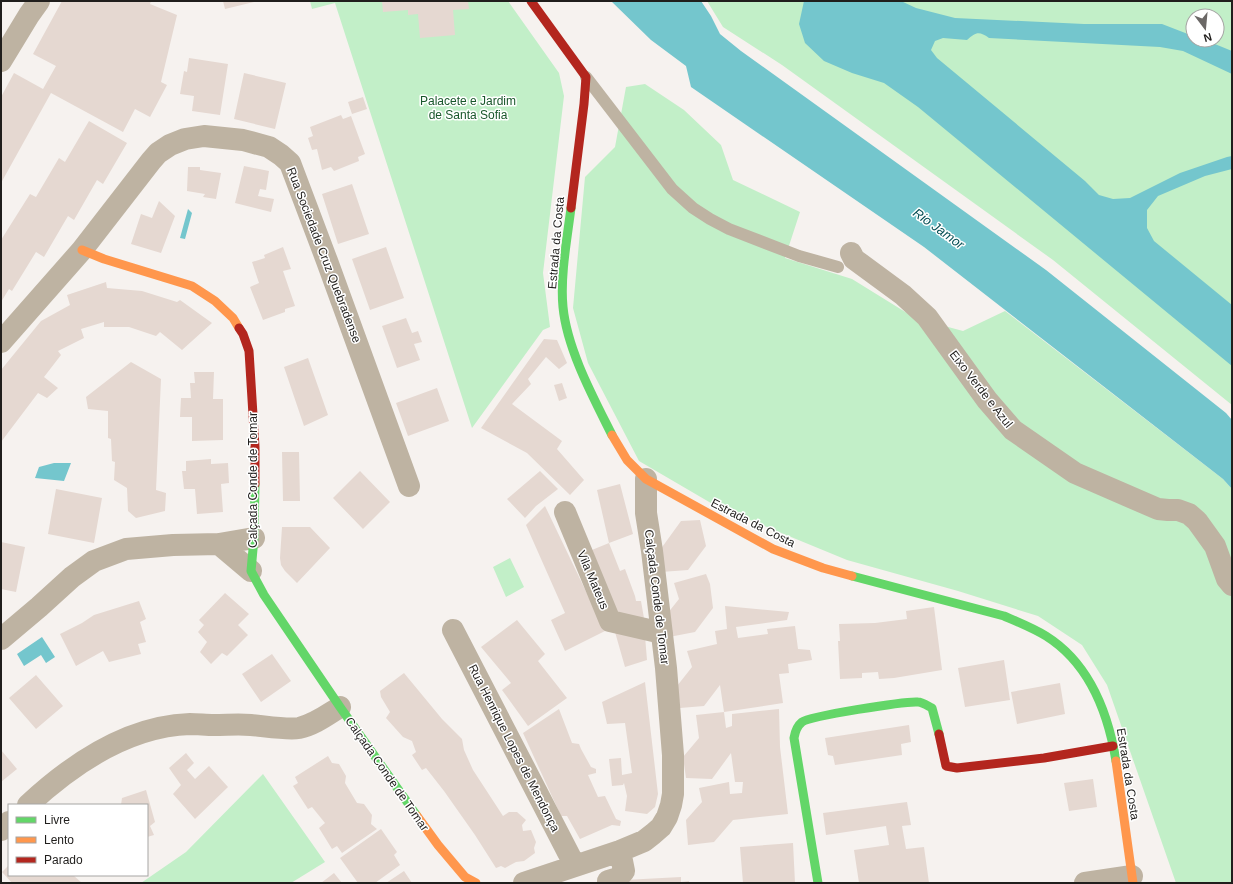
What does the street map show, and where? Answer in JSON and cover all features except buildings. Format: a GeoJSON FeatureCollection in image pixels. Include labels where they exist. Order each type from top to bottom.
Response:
{"type":"FeatureCollection","features":[{"type":"Feature","properties":{"kind":"street"},"geometry":{"type":"LineString","coordinates":[[1,61],[29,15],[40,1]]}},
{"type":"Feature","properties":{"kind":"street"},"geometry":{"type":"LineString","coordinates":[[531,1],[586,77]]}},
{"type":"Feature","properties":{"kind":"street","name":"Estrada da Costa"},"geometry":{"type":"LineString","coordinates":[[586,77],[562,286],[563,308],[568,334],[579,364],[602,415],[627,460],[646,480],[773,549],[800,560],[845,574],[1004,616],[1036,629],[1053,640],[1069,654],[1088,677],[1096,690],[1110,731],[1133,879]]}},
{"type":"Feature","properties":{"kind":"street","name":"Rua Sociedade Cruz Quebradense"},"geometry":{"type":"LineString","coordinates":[[1,342],[82,250],[158,153],[170,145],[204,136],[256,142],[269,147],[290,163],[409,486]]}},
{"type":"Feature","properties":{"kind":"street","name":"Calçada Conde de Tomar"},"geometry":{"type":"LineString","coordinates":[[82,250],[104,259],[192,286],[219,305],[233,318],[243,334],[249,351],[255,447],[254,538],[251,571],[264,595],[340,707],[438,845],[465,877],[476,883]]}},
{"type":"Feature","properties":{"kind":"street","name":"Eixo Verde e Azul"},"geometry":{"type":"LineString","coordinates":[[844,260],[854,259],[903,295],[927,317],[987,400],[1014,430],[1075,473],[1158,509],[1178,510],[1188,514],[1196,521],[1215,546],[1227,579],[1232,585]]}},
{"type":"Feature","properties":{"kind":"street","name":"Calçada Conde de Tomar"},"geometry":{"type":"LineString","coordinates":[[524,883],[620,851],[644,841],[660,827],[667,816],[673,794],[673,755],[666,668],[646,513],[646,480]]}},
{"type":"Feature","properties":{"kind":"street","name":"Vila Mateus"},"geometry":{"type":"LineString","coordinates":[[565,512],[610,621],[662,633]]}},
{"type":"Feature","properties":{"kind":"street"},"geometry":{"type":"LineString","coordinates":[[1,639],[72,577],[94,561],[126,549],[173,545],[218,544],[254,538]]}},
{"type":"Feature","properties":{"kind":"street"},"geometry":{"type":"LineString","coordinates":[[218,544],[251,571]]}},
{"type":"Feature","properties":{"kind":"street","name":"Rua Henrique Lopes de Mendonça"},"geometry":{"type":"LineString","coordinates":[[453,630],[575,866]]}},
{"type":"Feature","properties":{"kind":"street"},"geometry":{"type":"LineString","coordinates":[[818,883],[794,738],[796,729],[803,721],[817,717],[879,706],[919,702],[932,708],[937,721],[942,755],[946,766],[957,768],[1044,758],[1113,746]]}},
{"type":"Feature","properties":{"kind":"street"},"geometry":{"type":"LineString","coordinates":[[29,804],[79,764],[102,749],[134,735],[163,727],[189,724],[249,725],[298,728],[311,725],[340,707]]}},
{"type":"Feature","properties":{"kind":"street"},"geometry":{"type":"LineString","coordinates":[[605,882],[618,878],[624,871],[620,851]]}},
{"type":"Feature","properties":{"kind":"street"},"geometry":{"type":"LineString","coordinates":[[1085,883],[1133,879]]}},
{"type":"Feature","properties":{"kind":"lane"},"geometry":{"type":"LineString","coordinates":[[586,77],[672,189],[693,208],[710,219],[752,238],[799,256],[844,260]]}},
{"type":"Feature","properties":{"kind":"green space","name":"Palacete e Jardim de Santa Sofia"},"geometry":{"type":"Polygon","coordinates":[[[310,1],[508,1],[559,73],[564,96],[543,273],[550,327],[543,330],[472,428],[335,3],[312,9],[310,1]]]}},
{"type":"Feature","properties":{"kind":"green space"},"geometry":{"type":"Polygon","coordinates":[[[707,1],[1232,1],[1232,405],[1053,260],[782,65],[723,27],[707,1]]]}},
{"type":"Feature","properties":{"kind":"green space"},"geometry":{"type":"Polygon","coordinates":[[[645,84],[684,110],[721,145],[733,180],[800,212],[785,258],[852,279],[915,318],[963,331],[1005,311],[1223,479],[1232,489],[1232,883],[1176,883],[1107,685],[1082,645],[1038,616],[958,591],[847,560],[716,506],[639,461],[588,363],[573,308],[585,177],[615,147],[626,87],[645,84]]]}},
{"type":"Feature","properties":{"kind":"green space"},"geometry":{"type":"Polygon","coordinates":[[[510,558],[524,587],[506,597],[493,567],[510,558]]]}},
{"type":"Feature","properties":{"kind":"green space"},"geometry":{"type":"Polygon","coordinates":[[[263,774],[325,862],[291,883],[141,883],[186,852],[263,774]]]}},
{"type":"Feature","properties":{"kind":"water","name":"Rio Jamor"},"geometry":{"type":"Polygon","coordinates":[[[611,1],[701,1],[720,34],[741,51],[1046,270],[1226,413],[1232,420],[1232,489],[1223,479],[924,247],[691,87],[686,66],[651,40],[611,1]]]}},
{"type":"Feature","properties":{"kind":"water"},"geometry":{"type":"Polygon","coordinates":[[[804,1],[901,1],[916,8],[955,18],[1084,24],[1162,24],[1185,33],[1185,48],[1225,48],[1232,51],[1232,74],[1183,51],[1160,47],[989,38],[978,33],[967,40],[943,38],[935,41],[931,50],[937,58],[1085,181],[1099,195],[1113,199],[1130,198],[1180,173],[1232,156],[1232,169],[1205,176],[1158,196],[1147,210],[1147,228],[1154,241],[1232,305],[1232,366],[918,107],[884,83],[852,73],[824,61],[805,43],[799,24],[804,1]]]}},
{"type":"Feature","properties":{"kind":"water"},"geometry":{"type":"Polygon","coordinates":[[[188,209],[192,213],[185,239],[180,238],[188,209]]]}},
{"type":"Feature","properties":{"kind":"water"},"geometry":{"type":"Polygon","coordinates":[[[54,463],[71,463],[64,481],[35,478],[39,467],[54,463]]]}},
{"type":"Feature","properties":{"kind":"water"},"geometry":{"type":"Polygon","coordinates":[[[42,637],[55,657],[46,663],[41,655],[24,666],[17,654],[42,637]]]}},
{"type":"Feature","properties":{"kind":"traffic: fast"},"geometry":{"type":"LineString","coordinates":[[571,208],[562,283],[565,323],[575,356],[612,435]]}},
{"type":"Feature","properties":{"kind":"traffic: fast"},"geometry":{"type":"LineString","coordinates":[[255,484],[254,538],[251,571],[264,595],[340,707],[417,816]]}},
{"type":"Feature","properties":{"kind":"traffic: fast"},"geometry":{"type":"LineString","coordinates":[[852,576],[1004,616],[1046,636],[1061,647],[1074,660],[1085,674],[1094,690],[1108,725],[1116,761]]}},
{"type":"Feature","properties":{"kind":"traffic: fast"},"geometry":{"type":"LineString","coordinates":[[818,883],[794,738],[799,725],[809,719],[858,709],[918,702],[932,708],[939,734]]}},
{"type":"Feature","properties":{"kind":"traffic: slow"},"geometry":{"type":"LineString","coordinates":[[82,250],[104,259],[192,286],[215,301],[233,318],[239,328]]}},
{"type":"Feature","properties":{"kind":"traffic: slow"},"geometry":{"type":"LineString","coordinates":[[612,435],[627,460],[646,479],[773,549],[823,568],[852,576]]}},
{"type":"Feature","properties":{"kind":"traffic: slow"},"geometry":{"type":"LineString","coordinates":[[1116,761],[1133,883]]}},
{"type":"Feature","properties":{"kind":"traffic: slow"},"geometry":{"type":"LineString","coordinates":[[417,816],[438,845],[465,877],[476,883]]}},
{"type":"Feature","properties":{"kind":"traffic: jam"},"geometry":{"type":"LineString","coordinates":[[531,1],[586,77],[571,208]]}},
{"type":"Feature","properties":{"kind":"traffic: jam"},"geometry":{"type":"LineString","coordinates":[[239,328],[243,334],[249,351],[255,447],[255,484]]}},
{"type":"Feature","properties":{"kind":"traffic: jam"},"geometry":{"type":"LineString","coordinates":[[939,734],[946,766],[957,768],[1044,758],[1113,746]]}}]}
